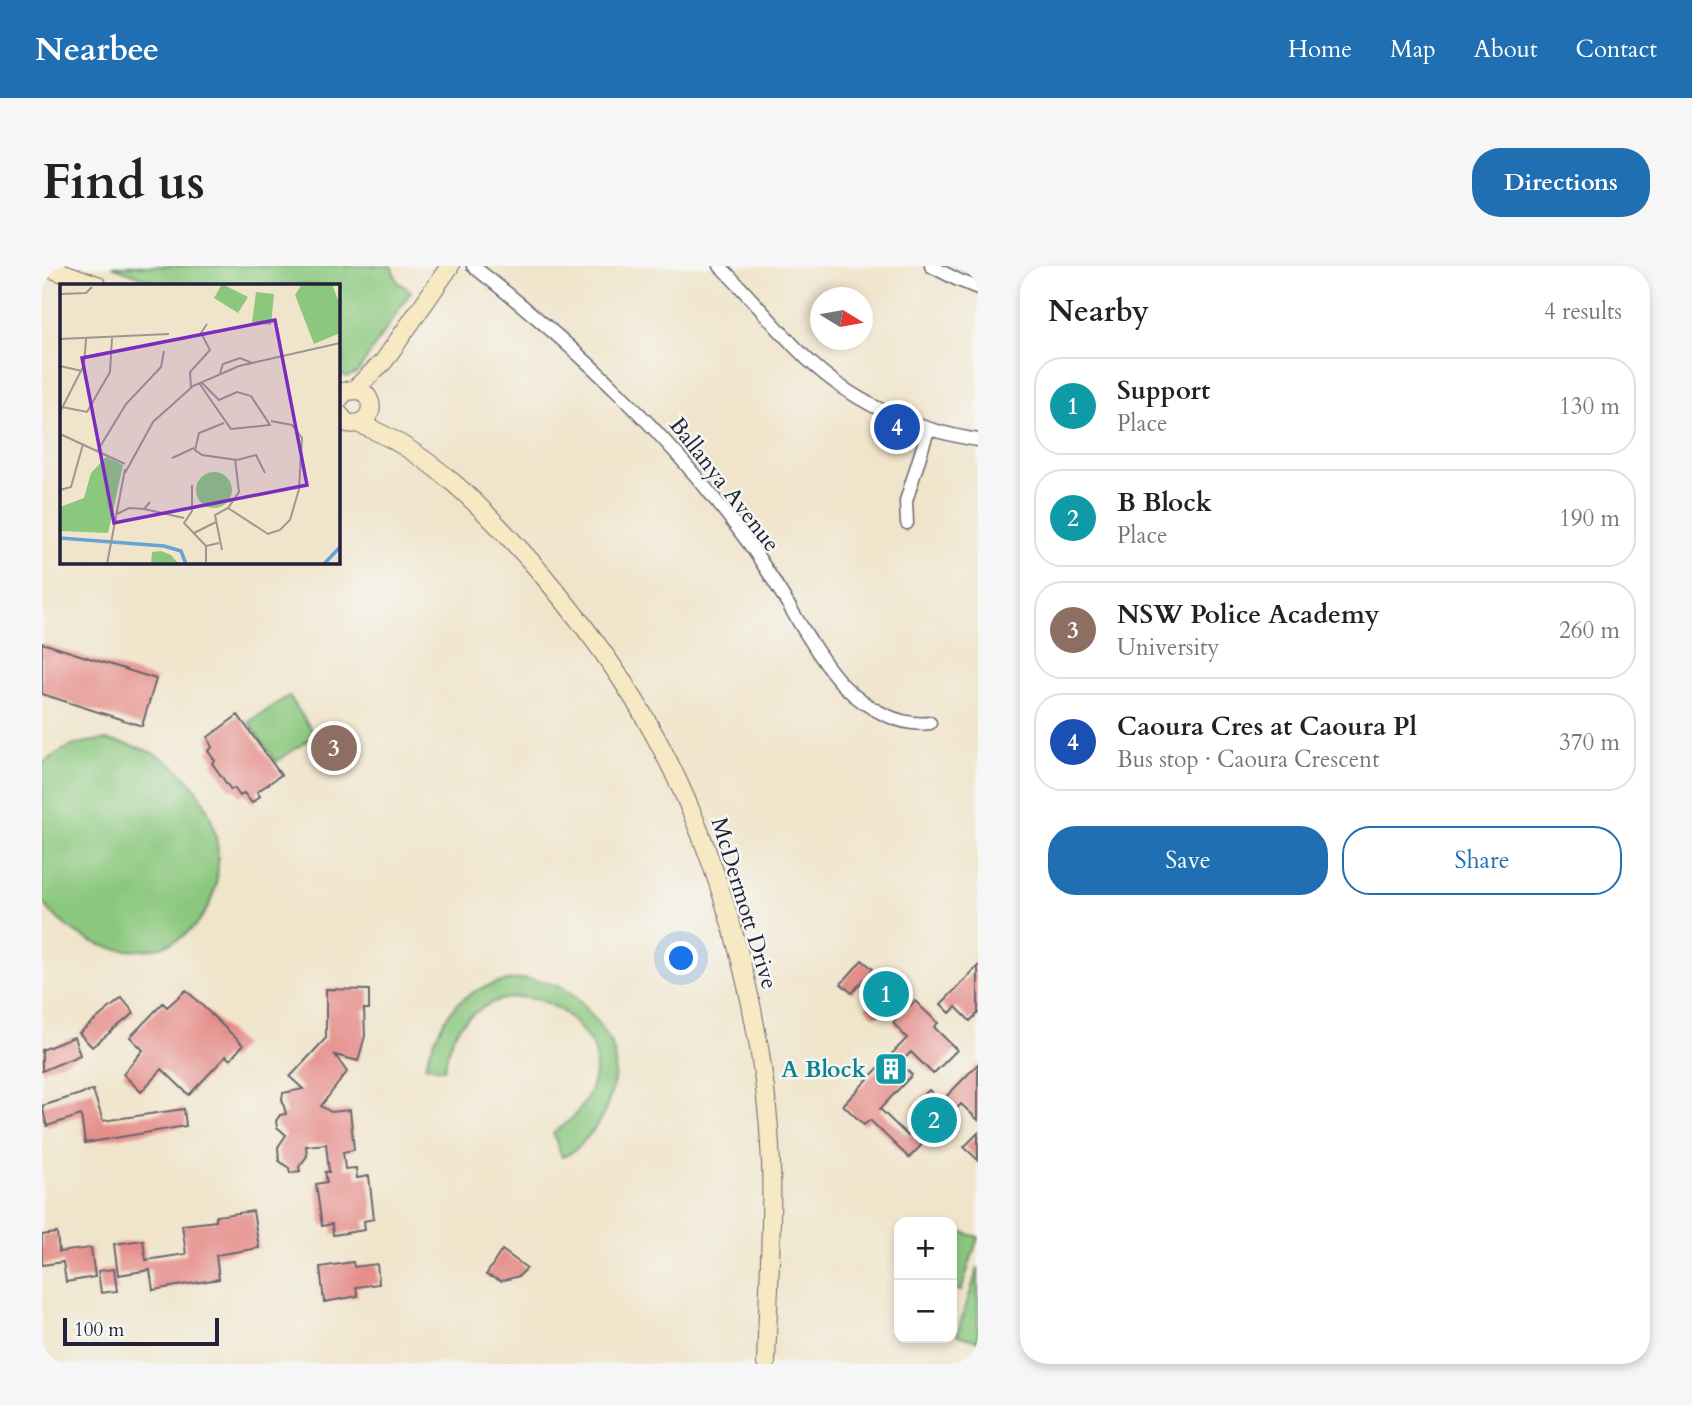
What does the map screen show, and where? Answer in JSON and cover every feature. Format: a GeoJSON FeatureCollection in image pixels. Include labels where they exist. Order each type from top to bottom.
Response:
{"type":"FeatureCollection","features":[{"type":"Feature","properties":{"kind":"main road"},"geometry":{"type":"LineString","coordinates":[[44,266],[94,284]]}},
{"type":"Feature","properties":{"kind":"main road"},"geometry":{"type":"LineString","coordinates":[[359,424],[367,418],[375,383],[384,361],[450,266]]}},
{"type":"Feature","properties":{"kind":"main road"},"geometry":{"type":"LineString","coordinates":[[344,392],[384,361]]}},
{"type":"Feature","properties":{"kind":"main road","name":"McDermott Drive"},"geometry":{"type":"LineString","coordinates":[[344,392],[365,393],[395,439]]}},
{"type":"Feature","properties":{"kind":"main road","name":"McDermott Drive"},"geometry":{"type":"LineString","coordinates":[[340,415],[347,423],[359,424],[395,439],[441,473],[518,547],[583,624],[645,717],[705,844],[733,933],[749,996],[766,1104],[771,1189],[766,1364]]}},
{"type":"Feature","properties":{"kind":"street","name":"Ballanya Avenue"},"geometry":{"type":"LineString","coordinates":[[473,266],[588,361],[679,455],[748,542],[826,664],[844,687],[867,705],[890,717],[910,723],[930,723]]}},
{"type":"Feature","properties":{"kind":"street"},"geometry":{"type":"LineString","coordinates":[[720,266],[822,372],[874,407],[928,430],[978,440]]}},
{"type":"Feature","properties":{"kind":"street"},"geometry":{"type":"LineString","coordinates":[[931,266],[957,281],[978,288]]}},
{"type":"Feature","properties":{"kind":"street"},"geometry":{"type":"LineString","coordinates":[[907,523],[906,501],[928,430]]}},
{"type":"Feature","properties":{"kind":"green space"},"geometry":{"type":"Polygon","coordinates":[[[112,266],[391,266],[398,282],[411,291],[357,373],[347,377],[340,373],[340,284],[161,284],[112,266]]]}},
{"type":"Feature","properties":{"kind":"green space"},"geometry":{"type":"Polygon","coordinates":[[[289,696],[315,735],[276,762],[249,722],[289,696]]]}},
{"type":"Feature","properties":{"kind":"green space"},"geometry":{"type":"Polygon","coordinates":[[[105,740],[151,752],[165,760],[191,783],[208,811],[217,843],[217,876],[208,906],[190,930],[163,946],[126,950],[90,941],[59,920],[42,901],[42,764],[71,746],[105,740]]]}},
{"type":"Feature","properties":{"kind":"green space"},"geometry":{"type":"Polygon","coordinates":[[[526,979],[558,986],[575,997],[603,1030],[613,1050],[615,1075],[603,1114],[581,1145],[562,1157],[553,1133],[580,1109],[591,1088],[596,1065],[592,1045],[565,1013],[541,1001],[528,998],[514,997],[487,1005],[467,1018],[455,1033],[444,1069],[425,1066],[439,1030],[459,1003],[486,986],[526,979]]]}},
{"type":"Feature","properties":{"kind":"green space"},"geometry":{"type":"Polygon","coordinates":[[[957,1231],[978,1237],[961,1291],[957,1290],[957,1231]]]}},
{"type":"Feature","properties":{"kind":"green space"},"geometry":{"type":"Polygon","coordinates":[[[978,1267],[978,1341],[957,1335],[978,1267]]]}},
{"type":"Feature","properties":{"kind":"building"},"geometry":{"type":"Polygon","coordinates":[[[42,643],[156,679],[142,726],[42,694],[42,643]]]}},
{"type":"Feature","properties":{"kind":"building"},"geometry":{"type":"Polygon","coordinates":[[[238,715],[281,775],[257,792],[260,796],[252,803],[244,793],[240,796],[234,788],[231,790],[212,763],[215,761],[208,751],[212,748],[208,737],[238,715]]]}},
{"type":"Feature","properties":{"kind":"building"},"geometry":{"type":"Polygon","coordinates":[[[862,960],[873,969],[852,993],[841,984],[862,960]]]}},
{"type":"Feature","properties":{"kind":"building"},"geometry":{"type":"Polygon","coordinates":[[[978,966],[978,1013],[970,1021],[956,1007],[950,1013],[941,1004],[978,966]]]}},
{"type":"Feature","properties":{"kind":"building"},"geometry":{"type":"Polygon","coordinates":[[[886,983],[897,992],[876,1017],[865,1008],[886,983]]]}},
{"type":"Feature","properties":{"kind":"building"},"geometry":{"type":"Polygon","coordinates":[[[326,989],[369,990],[369,1009],[364,1009],[365,1036],[358,1061],[335,1055],[347,1072],[321,1106],[331,1112],[350,1110],[354,1150],[343,1152],[345,1169],[356,1168],[357,1178],[369,1176],[374,1219],[364,1221],[365,1230],[333,1235],[332,1224],[322,1226],[316,1184],[327,1182],[325,1172],[329,1172],[326,1144],[306,1146],[307,1156],[299,1167],[300,1171],[290,1173],[289,1168],[279,1161],[278,1147],[286,1135],[277,1127],[276,1121],[280,1115],[286,1114],[283,1093],[303,1089],[290,1077],[326,1038],[326,989]]]}},
{"type":"Feature","properties":{"kind":"building"},"geometry":{"type":"Polygon","coordinates":[[[186,990],[243,1045],[230,1060],[226,1056],[189,1095],[162,1069],[141,1092],[123,1074],[143,1050],[130,1037],[163,1003],[167,1007],[186,990]]]}},
{"type":"Feature","properties":{"kind":"building"},"geometry":{"type":"Polygon","coordinates":[[[122,998],[134,1013],[92,1047],[79,1033],[122,998]]]}},
{"type":"Feature","properties":{"kind":"building"},"geometry":{"type":"Polygon","coordinates":[[[915,1001],[938,1023],[934,1027],[957,1050],[933,1074],[911,1052],[900,1063],[912,1075],[880,1109],[908,1136],[924,1120],[912,1107],[929,1090],[941,1102],[978,1064],[978,1120],[961,1104],[909,1158],[870,1120],[864,1125],[843,1105],[907,1038],[893,1023],[915,1001]]]}},
{"type":"Feature","properties":{"kind":"building"},"geometry":{"type":"Polygon","coordinates":[[[74,1037],[80,1055],[42,1071],[42,1050],[74,1037]]]}},
{"type":"Feature","properties":{"kind":"building"},"geometry":{"type":"Polygon","coordinates":[[[93,1090],[103,1121],[184,1109],[186,1126],[85,1143],[81,1115],[47,1126],[42,1106],[93,1090]]]}},
{"type":"Feature","properties":{"kind":"building"},"geometry":{"type":"Polygon","coordinates":[[[978,1133],[978,1160],[964,1147],[978,1133]]]}},
{"type":"Feature","properties":{"kind":"building"},"geometry":{"type":"Polygon","coordinates":[[[253,1211],[259,1248],[216,1255],[219,1279],[153,1290],[150,1270],[118,1275],[114,1244],[143,1240],[146,1260],[186,1254],[182,1225],[216,1221],[216,1216],[253,1211]]]}},
{"type":"Feature","properties":{"kind":"building"},"geometry":{"type":"Polygon","coordinates":[[[57,1233],[59,1252],[91,1248],[95,1277],[66,1282],[63,1262],[42,1265],[42,1235],[57,1233]]]}},
{"type":"Feature","properties":{"kind":"building"},"geometry":{"type":"Polygon","coordinates":[[[502,1250],[527,1268],[519,1276],[501,1281],[486,1275],[502,1250]]]}},
{"type":"Feature","properties":{"kind":"building"},"geometry":{"type":"Polygon","coordinates":[[[353,1262],[354,1267],[377,1264],[379,1284],[356,1287],[358,1296],[324,1302],[320,1267],[353,1262]]]}},
{"type":"Feature","properties":{"kind":"building"},"geometry":{"type":"Polygon","coordinates":[[[114,1269],[117,1291],[101,1293],[98,1271],[114,1269]]]}},
{"type":"Feature","properties":{"kind":"place","name":"Caoura Cres at Caoura Pl"},"geometry":{"type":"Point","coordinates":[897,427]}},
{"type":"Feature","properties":{"kind":"place","name":"NSW Police Academy"},"geometry":{"type":"Point","coordinates":[334,748]}},
{"type":"Feature","properties":{"kind":"place","name":"Support"},"geometry":{"type":"Point","coordinates":[886,994]}},
{"type":"Feature","properties":{"kind":"place","name":"A Block"},"geometry":{"type":"Point","coordinates":[891,1069]}},
{"type":"Feature","properties":{"kind":"place","name":"B Block"},"geometry":{"type":"Point","coordinates":[934,1120]}}]}
